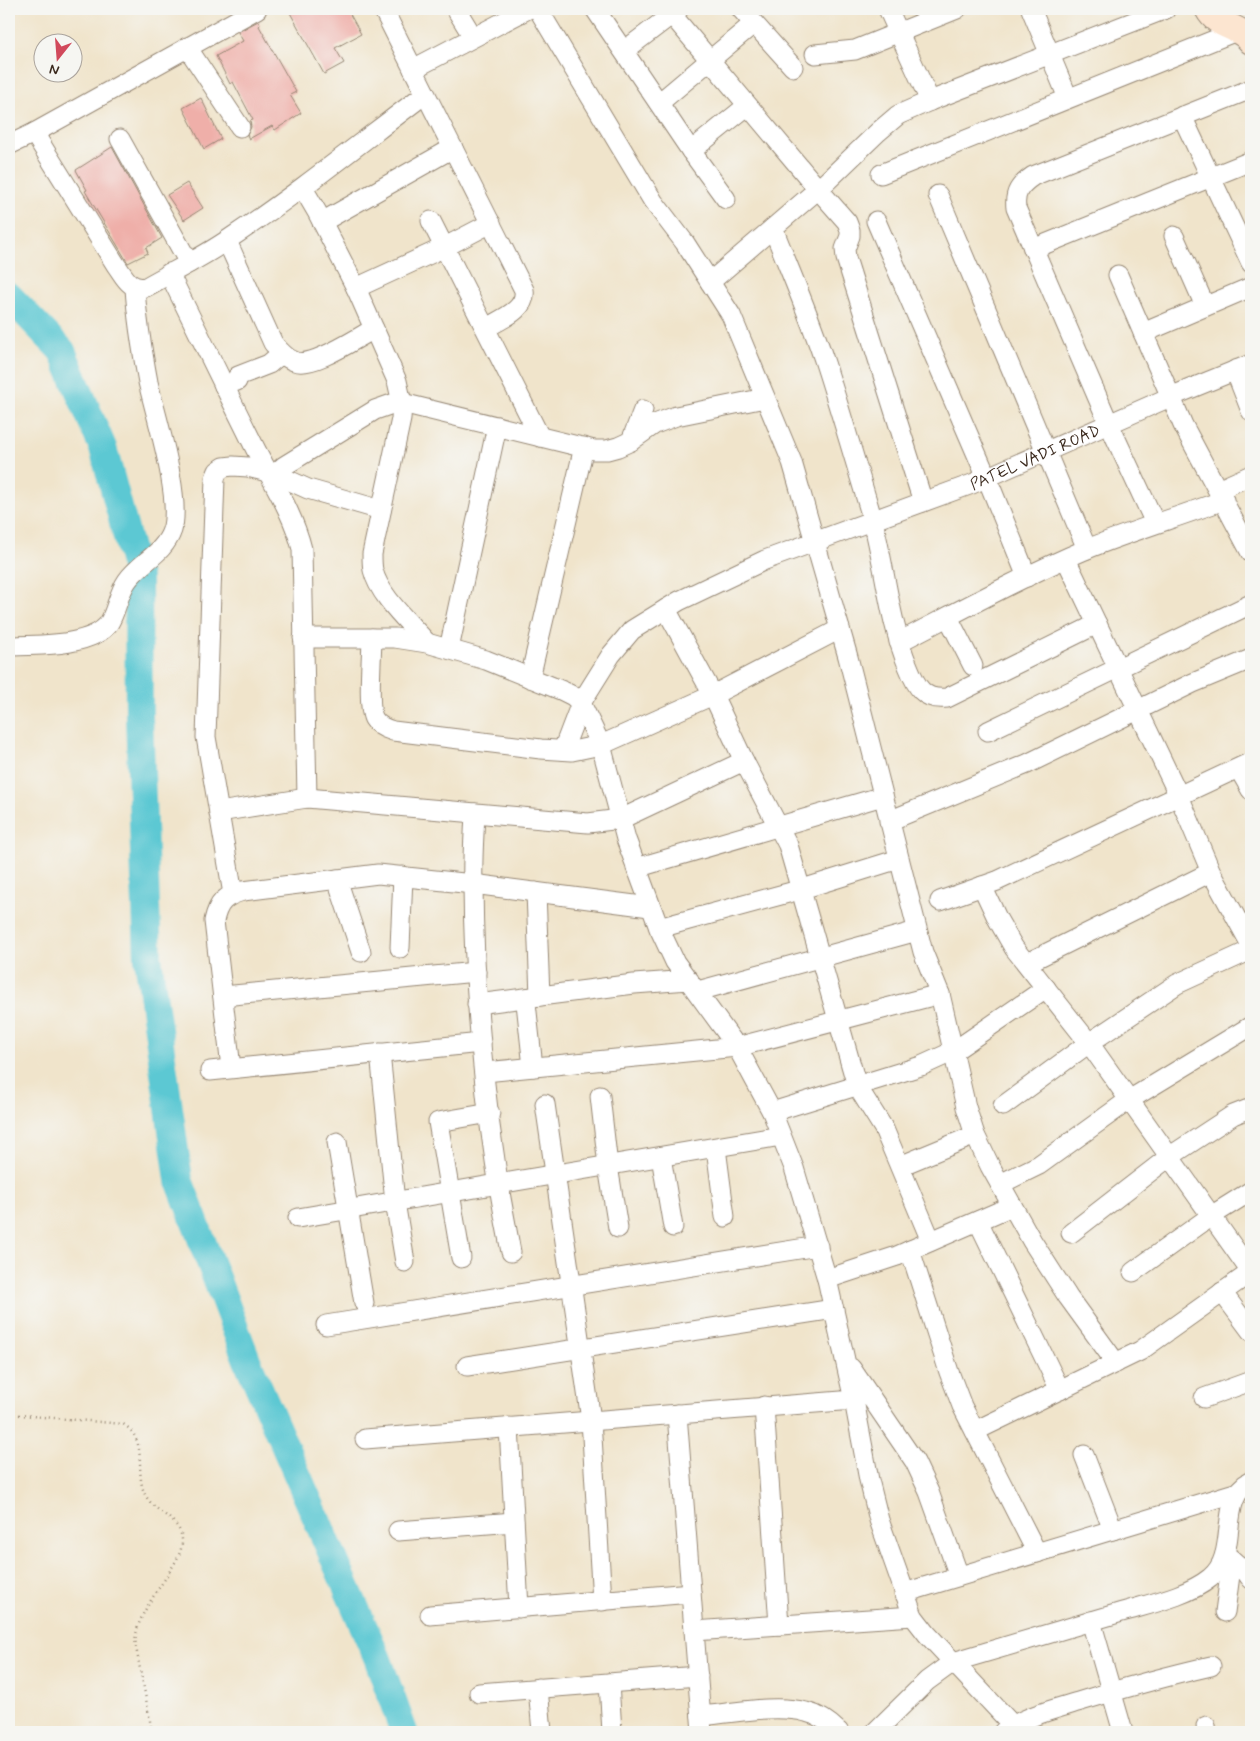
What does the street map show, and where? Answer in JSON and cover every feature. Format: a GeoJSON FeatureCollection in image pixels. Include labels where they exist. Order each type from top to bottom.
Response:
{"type":"FeatureCollection","features":[{"type":"Feature","properties":{"kind":"street"},"geometry":{"type":"LineString","coordinates":[[9,145],[257,9]]}},
{"type":"Feature","properties":{"kind":"street"},"geometry":{"type":"LineString","coordinates":[[383,9],[520,281],[525,297],[521,306],[486,328]]}},
{"type":"Feature","properties":{"kind":"street"},"geometry":{"type":"LineString","coordinates":[[456,9],[473,37]]}},
{"type":"Feature","properties":{"kind":"street"},"geometry":{"type":"LineString","coordinates":[[413,69],[528,9]]}},
{"type":"Feature","properties":{"kind":"street"},"geometry":{"type":"LineString","coordinates":[[538,9],[653,200],[685,243],[731,315],[825,538],[840,629],[883,796],[902,816],[898,859],[917,931],[928,968],[965,1043],[966,1108],[975,1135],[1032,1241],[1068,1297],[1116,1363]]}},
{"type":"Feature","properties":{"kind":"street"},"geometry":{"type":"LineString","coordinates":[[596,9],[691,151],[726,199]]}},
{"type":"Feature","properties":{"kind":"street"},"geometry":{"type":"LineString","coordinates":[[888,9],[930,101]]}},
{"type":"Feature","properties":{"kind":"street"},"geometry":{"type":"LineString","coordinates":[[814,54],[855,50],[957,9]]}},
{"type":"Feature","properties":{"kind":"street"},"geometry":{"type":"LineString","coordinates":[[1031,9],[1068,98]]}},
{"type":"Feature","properties":{"kind":"street"},"geometry":{"type":"LineString","coordinates":[[710,282],[818,189],[898,115],[1166,9]]}},
{"type":"Feature","properties":{"kind":"street"},"geometry":{"type":"LineString","coordinates":[[1208,9],[1212,16],[1220,23],[1245,36]]}},
{"type":"Feature","properties":{"kind":"street"},"geometry":{"type":"LineString","coordinates":[[624,51],[672,11],[747,106],[847,222],[850,236],[845,248],[846,258],[924,502]]}},
{"type":"Feature","properties":{"kind":"street"},"geometry":{"type":"LineString","coordinates":[[659,103],[711,60],[745,13],[793,67]]}},
{"type":"Feature","properties":{"kind":"street"},"geometry":{"type":"LineString","coordinates":[[882,174],[1068,98],[1245,36]]}},
{"type":"Feature","properties":{"kind":"street"},"geometry":{"type":"LineString","coordinates":[[187,46],[240,127]]}},
{"type":"Feature","properties":{"kind":"street"},"geometry":{"type":"LineString","coordinates":[[1155,523],[1109,424],[1033,249],[1016,208],[1017,191],[1022,183],[1033,176],[1251,89]]}},
{"type":"Feature","properties":{"kind":"street"},"geometry":{"type":"LineString","coordinates":[[34,133],[116,265],[135,288],[146,287],[227,241],[303,188],[425,94]]}},
{"type":"Feature","properties":{"kind":"street"},"geometry":{"type":"LineString","coordinates":[[691,151],[747,106]]}},
{"type":"Feature","properties":{"kind":"street"},"geometry":{"type":"LineString","coordinates":[[1182,116],[1251,263]]}},
{"type":"Feature","properties":{"kind":"street"},"geometry":{"type":"LineString","coordinates":[[120,139],[189,263]]}},
{"type":"Feature","properties":{"kind":"street"},"geometry":{"type":"LineString","coordinates":[[322,222],[453,148]]}},
{"type":"Feature","properties":{"kind":"street"},"geometry":{"type":"LineString","coordinates":[[1033,249],[1251,161]]}},
{"type":"Feature","properties":{"kind":"street"},"geometry":{"type":"LineString","coordinates":[[303,188],[356,288],[397,381],[402,403],[401,419],[372,554],[373,570],[378,584],[395,607],[427,642]]}},
{"type":"Feature","properties":{"kind":"street"},"geometry":{"type":"LineString","coordinates":[[938,195],[1087,549]]}},
{"type":"Feature","properties":{"kind":"street"},"geometry":{"type":"LineString","coordinates":[[432,221],[540,437]]}},
{"type":"Feature","properties":{"kind":"street"},"geometry":{"type":"LineString","coordinates":[[876,221],[987,478],[1027,577]]}},
{"type":"Feature","properties":{"kind":"street"},"geometry":{"type":"LineString","coordinates":[[356,288],[444,247],[491,222]]}},
{"type":"Feature","properties":{"kind":"street"},"geometry":{"type":"LineString","coordinates":[[773,228],[826,364],[873,521],[899,642],[918,687],[928,697],[937,699],[947,698],[1097,624]]}},
{"type":"Feature","properties":{"kind":"street"},"geometry":{"type":"LineString","coordinates":[[1174,236],[1205,306]]}},
{"type":"Feature","properties":{"kind":"street"},"geometry":{"type":"LineString","coordinates":[[227,241],[273,343],[283,355],[293,361],[304,363],[316,360],[374,329]]}},
{"type":"Feature","properties":{"kind":"street"},"geometry":{"type":"LineString","coordinates":[[169,273],[224,386],[271,473],[299,536],[302,549],[306,798]]}},
{"type":"Feature","properties":{"kind":"street"},"geometry":{"type":"LineString","coordinates":[[1118,275],[1170,397],[1251,552]]}},
{"type":"Feature","properties":{"kind":"street"},"geometry":{"type":"LineString","coordinates":[[1143,333],[1251,287]]}},
{"type":"Feature","properties":{"kind":"street"},"geometry":{"type":"LineString","coordinates":[[9,646],[71,643],[101,632],[113,616],[123,588],[135,572],[166,543],[172,530],[174,516],[172,486],[148,381],[137,320],[135,288]]}},
{"type":"Feature","properties":{"kind":"street"},"geometry":{"type":"LineString","coordinates":[[224,386],[237,381],[238,376],[269,364],[283,355]]}},
{"type":"Feature","properties":{"kind":"street"},"geometry":{"type":"LineString","coordinates":[[1243,367],[1251,411]]}},
{"type":"Feature","properties":{"kind":"street","name":"PATEL VADI ROAD"},"geometry":{"type":"LineString","coordinates":[[563,750],[581,704],[611,655],[632,630],[679,601],[764,560],[987,478],[1170,397],[1243,367]]}},
{"type":"Feature","properties":{"kind":"street"},"geometry":{"type":"LineString","coordinates":[[271,473],[375,410],[392,404],[402,403],[540,437],[607,450],[631,441],[655,424],[676,416],[766,398]]}},
{"type":"Feature","properties":{"kind":"street"},"geometry":{"type":"LineString","coordinates":[[631,441],[643,410]]}},
{"type":"Feature","properties":{"kind":"street"},"geometry":{"type":"LineString","coordinates":[[449,649],[497,426]]}},
{"type":"Feature","properties":{"kind":"street"},"geometry":{"type":"LineString","coordinates":[[530,678],[584,447]]}},
{"type":"Feature","properties":{"kind":"street"},"geometry":{"type":"LineString","coordinates":[[233,894],[206,737],[214,484],[218,471],[224,467],[241,466],[271,473],[308,489],[381,510]]}},
{"type":"Feature","properties":{"kind":"street"},"geometry":{"type":"LineString","coordinates":[[899,642],[1066,558],[1221,495],[1251,475]]}},
{"type":"Feature","properties":{"kind":"street"},"geometry":{"type":"LineString","coordinates":[[1066,558],[1179,796],[1211,872],[1251,945]]}},
{"type":"Feature","properties":{"kind":"street"},"geometry":{"type":"LineString","coordinates":[[988,731],[1251,604]]}},
{"type":"Feature","properties":{"kind":"street"},"geometry":{"type":"LineString","coordinates":[[666,609],[713,695],[744,761],[788,844],[799,890],[857,1086],[884,1129],[931,1241]]}},
{"type":"Feature","properties":{"kind":"street"},"geometry":{"type":"LineString","coordinates":[[948,617],[973,666]]}},
{"type":"Feature","properties":{"kind":"street"},"geometry":{"type":"LineString","coordinates":[[372,638],[371,712],[377,724],[384,728],[413,733],[572,750],[600,744],[713,695],[840,629]]}},
{"type":"Feature","properties":{"kind":"street"},"geometry":{"type":"LineString","coordinates":[[303,638],[395,638],[427,642],[486,660],[573,696],[581,704],[600,744],[636,868],[659,928],[676,962],[737,1047],[772,1112],[794,1168],[827,1279],[879,1520],[913,1616],[1011,1730],[1052,1710],[1158,1678],[1211,1666]]}},
{"type":"Feature","properties":{"kind":"street"},"geometry":{"type":"LineString","coordinates":[[902,816],[1027,764],[1138,709],[1251,659]]}},
{"type":"Feature","properties":{"kind":"street"},"geometry":{"type":"LineString","coordinates":[[219,812],[306,798],[588,823],[621,819],[744,761]]}},
{"type":"Feature","properties":{"kind":"street"},"geometry":{"type":"LineString","coordinates":[[940,901],[997,881],[1245,765],[1251,790]]}},
{"type":"Feature","properties":{"kind":"street"},"geometry":{"type":"LineString","coordinates":[[636,868],[883,796]]}},
{"type":"Feature","properties":{"kind":"street"},"geometry":{"type":"LineString","coordinates":[[475,813],[472,884],[477,1004],[498,1185],[511,1252]]}},
{"type":"Feature","properties":{"kind":"street"},"geometry":{"type":"LineString","coordinates":[[659,928],[799,890],[898,859]]}},
{"type":"Feature","properties":{"kind":"street"},"geometry":{"type":"LineString","coordinates":[[1027,963],[1211,872]]}},
{"type":"Feature","properties":{"kind":"street"},"geometry":{"type":"LineString","coordinates":[[231,1068],[214,921],[219,904],[233,894],[243,891],[378,874],[650,907]]}},
{"type":"Feature","properties":{"kind":"street"},"geometry":{"type":"LineString","coordinates":[[400,948],[404,876]]}},
{"type":"Feature","properties":{"kind":"street"},"geometry":{"type":"LineString","coordinates":[[337,879],[361,952]]}},
{"type":"Feature","properties":{"kind":"street"},"geometry":{"type":"LineString","coordinates":[[975,1431],[1140,1351],[1251,1272],[1089,1042],[1014,948],[982,886]]}},
{"type":"Feature","properties":{"kind":"street"},"geometry":{"type":"LineString","coordinates":[[534,997],[536,892]]}},
{"type":"Feature","properties":{"kind":"street"},"geometry":{"type":"LineString","coordinates":[[477,1004],[634,984],[694,985],[819,958],[917,931]]}},
{"type":"Feature","properties":{"kind":"street"},"geometry":{"type":"LineString","coordinates":[[1003,1106],[1089,1042],[1177,984],[1251,950]]}},
{"type":"Feature","properties":{"kind":"street"},"geometry":{"type":"LineString","coordinates":[[223,996],[476,972]]}},
{"type":"Feature","properties":{"kind":"street"},"geometry":{"type":"LineString","coordinates":[[772,1112],[903,1073],[965,1043],[1046,988]]}},
{"type":"Feature","properties":{"kind":"street"},"geometry":{"type":"LineString","coordinates":[[485,1072],[737,1047],[940,994]]}},
{"type":"Feature","properties":{"kind":"street"},"geometry":{"type":"LineString","coordinates":[[533,1067],[526,1003],[534,997]]}},
{"type":"Feature","properties":{"kind":"street"},"geometry":{"type":"LineString","coordinates":[[1000,1184],[1039,1165],[1129,1100],[1251,1026]]}},
{"type":"Feature","properties":{"kind":"street"},"geometry":{"type":"LineString","coordinates":[[210,1071],[481,1043]]}},
{"type":"Feature","properties":{"kind":"street"},"geometry":{"type":"LineString","coordinates":[[380,1053],[395,1202],[405,1262]]}},
{"type":"Feature","properties":{"kind":"street"},"geometry":{"type":"LineString","coordinates":[[600,1096],[608,1166],[618,1228]]}},
{"type":"Feature","properties":{"kind":"street"},"geometry":{"type":"LineString","coordinates":[[545,1104],[591,1420],[602,1600]]}},
{"type":"Feature","properties":{"kind":"street"},"geometry":{"type":"LineString","coordinates":[[1071,1233],[1169,1157],[1233,1115],[1251,1108]]}},
{"type":"Feature","properties":{"kind":"street"},"geometry":{"type":"LineString","coordinates":[[461,1258],[438,1122],[490,1113]]}},
{"type":"Feature","properties":{"kind":"street"},"geometry":{"type":"LineString","coordinates":[[900,1166],[975,1135]]}},
{"type":"Feature","properties":{"kind":"street"},"geometry":{"type":"LineString","coordinates":[[298,1218],[781,1136]]}},
{"type":"Feature","properties":{"kind":"street"},"geometry":{"type":"LineString","coordinates":[[337,1142],[364,1304]]}},
{"type":"Feature","properties":{"kind":"street"},"geometry":{"type":"LineString","coordinates":[[716,1148],[725,1217]]}},
{"type":"Feature","properties":{"kind":"street"},"geometry":{"type":"LineString","coordinates":[[661,1157],[673,1227]]}},
{"type":"Feature","properties":{"kind":"street"},"geometry":{"type":"LineString","coordinates":[[1133,1272],[1211,1216],[1251,1191]]}},
{"type":"Feature","properties":{"kind":"street"},"geometry":{"type":"LineString","coordinates":[[827,1279],[873,1265],[1012,1206]]}},
{"type":"Feature","properties":{"kind":"street"},"geometry":{"type":"LineString","coordinates":[[978,1221],[1060,1390]]}},
{"type":"Feature","properties":{"kind":"street"},"geometry":{"type":"LineString","coordinates":[[326,1325],[818,1246]]}},
{"type":"Feature","properties":{"kind":"street"},"geometry":{"type":"LineString","coordinates":[[910,1250],[949,1372],[962,1406],[1037,1553]]}},
{"type":"Feature","properties":{"kind":"street"},"geometry":{"type":"LineString","coordinates":[[1222,1292],[1251,1330]]}},
{"type":"Feature","properties":{"kind":"street"},"geometry":{"type":"LineString","coordinates":[[467,1366],[834,1310]]}},
{"type":"Feature","properties":{"kind":"street"},"geometry":{"type":"LineString","coordinates":[[845,1359],[915,1462],[929,1492],[959,1576]]}},
{"type":"Feature","properties":{"kind":"street"},"geometry":{"type":"LineString","coordinates":[[1204,1398],[1251,1381]]}},
{"type":"Feature","properties":{"kind":"street"},"geometry":{"type":"LineString","coordinates":[[365,1439],[854,1400]]}},
{"type":"Feature","properties":{"kind":"street"},"geometry":{"type":"LineString","coordinates":[[764,1406],[779,1625]]}},
{"type":"Feature","properties":{"kind":"street"},"geometry":{"type":"LineString","coordinates":[[677,1414],[702,1724],[773,1710],[794,1710],[820,1716],[839,1732]]}},
{"type":"Feature","properties":{"kind":"street"},"geometry":{"type":"LineString","coordinates":[[508,1427],[519,1608]]}},
{"type":"Feature","properties":{"kind":"street"},"geometry":{"type":"LineString","coordinates":[[1084,1455],[1113,1530]]}},
{"type":"Feature","properties":{"kind":"street"},"geometry":{"type":"LineString","coordinates":[[904,1593],[1113,1530],[1244,1486]]}},
{"type":"Feature","properties":{"kind":"street"},"geometry":{"type":"LineString","coordinates":[[1225,1612],[1232,1506],[1244,1486]]}},
{"type":"Feature","properties":{"kind":"street"},"geometry":{"type":"LineString","coordinates":[[398,1531],[514,1522]]}},
{"type":"Feature","properties":{"kind":"street"},"geometry":{"type":"LineString","coordinates":[[1228,1557],[1249,1576]]}},
{"type":"Feature","properties":{"kind":"street"},"geometry":{"type":"LineString","coordinates":[[875,1732],[927,1681],[953,1662],[1175,1596],[1210,1578],[1228,1557]]}},
{"type":"Feature","properties":{"kind":"street"},"geometry":{"type":"LineString","coordinates":[[430,1615],[691,1593]]}},
{"type":"Feature","properties":{"kind":"street"},"geometry":{"type":"LineString","coordinates":[[694,1631],[913,1616]]}},
{"type":"Feature","properties":{"kind":"street"},"geometry":{"type":"LineString","coordinates":[[1091,1621],[1123,1732]]}},
{"type":"Feature","properties":{"kind":"street"},"geometry":{"type":"LineString","coordinates":[[479,1693],[698,1676]]}},
{"type":"Feature","properties":{"kind":"street"},"geometry":{"type":"LineString","coordinates":[[608,1683],[612,1732]]}},
{"type":"Feature","properties":{"kind":"street"},"geometry":{"type":"LineString","coordinates":[[538,1688],[542,1732]]}},
{"type":"Feature","properties":{"kind":"path"},"geometry":{"type":"LineString","coordinates":[[9,1414],[123,1424],[129,1428],[136,1438],[141,1453],[141,1480],[144,1493],[151,1503],[176,1524],[182,1533],[179,1556],[141,1619],[135,1636],[152,1732]]}},
{"type":"Feature","properties":{"kind":"building"},"geometry":{"type":"Polygon","coordinates":[[[288,9],[347,9],[361,34],[335,48],[344,63],[324,74],[288,9]]]}},
{"type":"Feature","properties":{"kind":"building"},"geometry":{"type":"Polygon","coordinates":[[[258,21],[296,92],[290,95],[301,113],[275,130],[272,126],[249,139],[247,135],[251,127],[250,121],[253,120],[233,82],[230,84],[216,56],[243,41],[238,32],[258,21]]]}},
{"type":"Feature","properties":{"kind":"building"},"geometry":{"type":"Polygon","coordinates":[[[201,98],[221,139],[204,149],[183,108],[201,98]]]}},
{"type":"Feature","properties":{"kind":"building"},"geometry":{"type":"Polygon","coordinates":[[[112,147],[162,238],[146,248],[148,253],[128,263],[85,191],[87,190],[76,170],[112,147]]]}},
{"type":"Feature","properties":{"kind":"building"},"geometry":{"type":"Polygon","coordinates":[[[187,183],[203,208],[184,220],[167,195],[187,183]]]}},
{"type":"Feature","properties":{"kind":"waterway"},"geometry":{"type":"LineString","coordinates":[[9,296],[62,351],[103,448],[138,578],[139,717],[148,958],[179,1180],[247,1360],[377,1657],[404,1732]]}}]}
